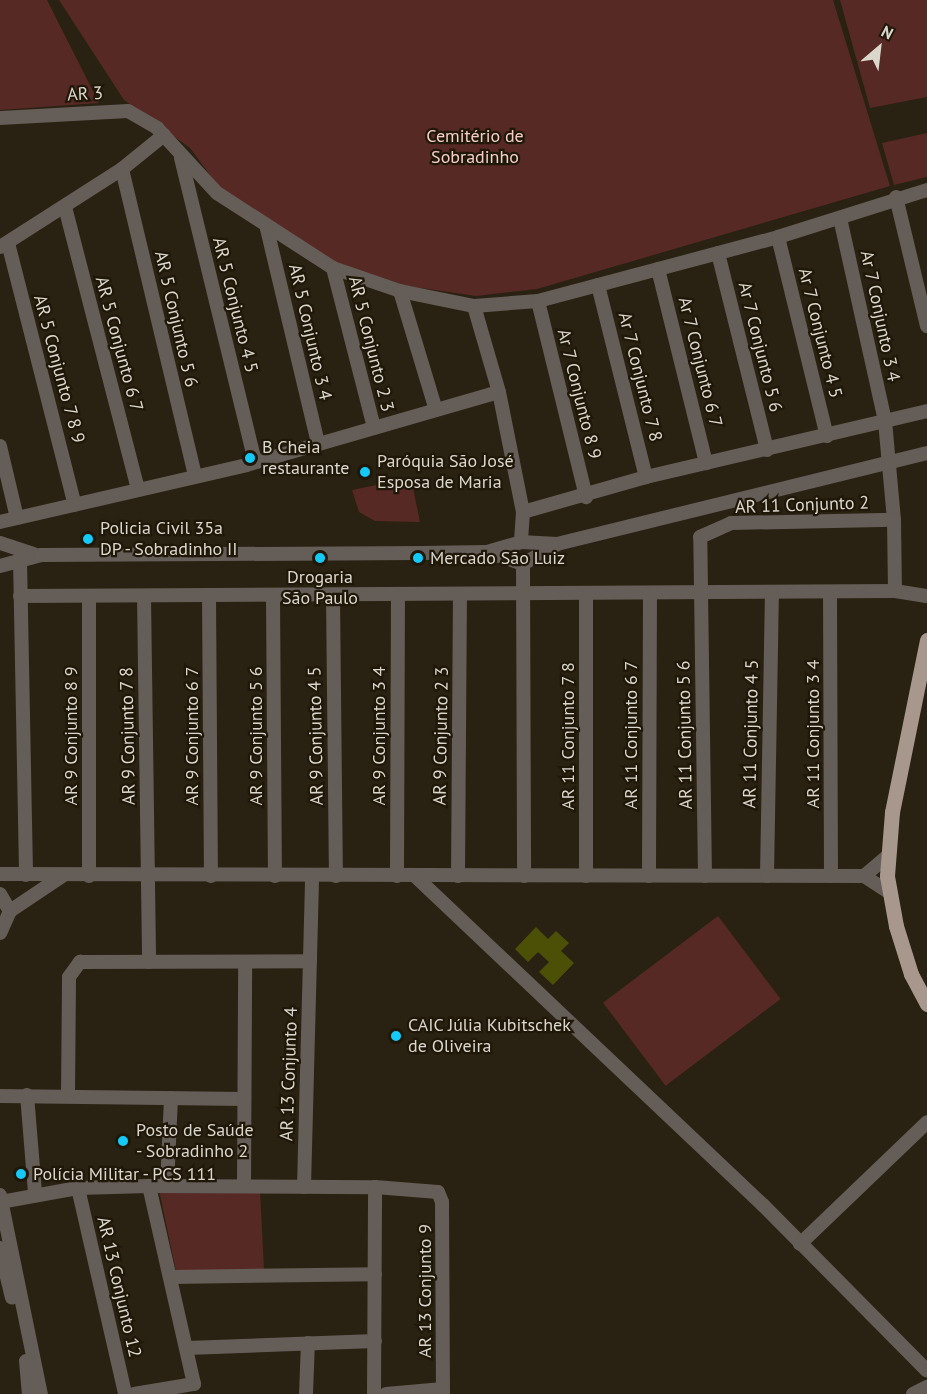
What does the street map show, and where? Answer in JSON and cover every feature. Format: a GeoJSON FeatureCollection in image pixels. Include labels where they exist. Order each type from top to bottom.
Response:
{"type":"FeatureCollection","features":[{"type":"Feature","properties":{"kind":"main road"},"geometry":{"type":"LineString","coordinates":[[927,640],[887,857],[890,893],[911,974],[927,1004]]}},
{"type":"Feature","properties":{"kind":"street","name":"AR 3"},"geometry":{"type":"LineString","coordinates":[[0,118],[128,111],[164,135],[180,156],[217,193],[267,229],[333,268],[400,291],[474,306],[538,301],[778,237],[840,218],[896,197],[927,190]]}},
{"type":"Feature","properties":{"kind":"street"},"geometry":{"type":"LineString","coordinates":[[3,242],[65,207],[122,169],[164,135]]}},
{"type":"Feature","properties":{"kind":"street","name":"AR 5 Conjunto 4 5"},"geometry":{"type":"LineString","coordinates":[[180,156],[255,462]]}},
{"type":"Feature","properties":{"kind":"street","name":"AR 5 Conjunto 5 6"},"geometry":{"type":"LineString","coordinates":[[122,169],[195,476]]}},
{"type":"Feature","properties":{"kind":"street"},"geometry":{"type":"LineString","coordinates":[[896,197],[927,326]]}},
{"type":"Feature","properties":{"kind":"street","name":"AR 5 Conjunto 6 7"},"geometry":{"type":"LineString","coordinates":[[65,207],[138,490]]}},
{"type":"Feature","properties":{"kind":"street","name":"Ar 7 Conjunto 3 4"},"geometry":{"type":"LineString","coordinates":[[840,218],[885,421],[891,462],[894,520]]}},
{"type":"Feature","properties":{"kind":"street","name":"AR 5 Conjunto 3 4"},"geometry":{"type":"LineString","coordinates":[[267,229],[318,443]]}},
{"type":"Feature","properties":{"kind":"street","name":"Ar 7 Conjunto 4 5"},"geometry":{"type":"LineString","coordinates":[[778,237],[827,436]]}},
{"type":"Feature","properties":{"kind":"street","name":"AR 5 Conjunto 7 8 9"},"geometry":{"type":"LineString","coordinates":[[3,242],[75,505]]}},
{"type":"Feature","properties":{"kind":"street","name":"Ar 7 Conjunto 5 6"},"geometry":{"type":"LineString","coordinates":[[717,253],[767,450]]}},
{"type":"Feature","properties":{"kind":"street","name":"AR 5 Conjunto 2 3"},"geometry":{"type":"LineString","coordinates":[[333,268],[374,428]]}},
{"type":"Feature","properties":{"kind":"street","name":"Ar 7 Conjunto 6 7"},"geometry":{"type":"LineString","coordinates":[[658,270],[706,464]]}},
{"type":"Feature","properties":{"kind":"street","name":"Ar 7 Conjunto 7 8"},"geometry":{"type":"LineString","coordinates":[[598,285],[646,477]]}},
{"type":"Feature","properties":{"kind":"street"},"geometry":{"type":"LineString","coordinates":[[400,291],[436,410]]}},
{"type":"Feature","properties":{"kind":"street","name":"Ar 7 Conjunto 8 9"},"geometry":{"type":"LineString","coordinates":[[538,301],[586,497]]}},
{"type":"Feature","properties":{"kind":"street"},"geometry":{"type":"LineString","coordinates":[[474,306],[499,392],[523,512],[521,543],[523,563],[524,876]]}},
{"type":"Feature","properties":{"kind":"street"},"geometry":{"type":"LineString","coordinates":[[9,520],[255,462],[499,392]]}},
{"type":"Feature","properties":{"kind":"street"},"geometry":{"type":"LineString","coordinates":[[523,512],[586,497],[646,477],[927,411]]}},
{"type":"Feature","properties":{"kind":"street"},"geometry":{"type":"LineString","coordinates":[[0,446],[9,520],[0,535]]}},
{"type":"Feature","properties":{"kind":"street"},"geometry":{"type":"LineString","coordinates":[[41,555],[0,544],[0,565],[41,555],[487,552],[521,543],[557,544],[927,453]]}},
{"type":"Feature","properties":{"kind":"street"},"geometry":{"type":"LineString","coordinates":[[910,459],[927,462]]}},
{"type":"Feature","properties":{"kind":"street","name":"AR 11 Conjunto 2"},"geometry":{"type":"LineString","coordinates":[[701,593],[700,537],[731,523],[894,520],[895,591]]}},
{"type":"Feature","properties":{"kind":"street"},"geometry":{"type":"LineString","coordinates":[[521,543],[523,563]]}},
{"type":"Feature","properties":{"kind":"street"},"geometry":{"type":"LineString","coordinates":[[487,552],[523,563],[557,544]]}},
{"type":"Feature","properties":{"kind":"street"},"geometry":{"type":"LineString","coordinates":[[20,559],[26,875]]}},
{"type":"Feature","properties":{"kind":"street","name":"AR 11 Conjunto 3 4"},"geometry":{"type":"LineString","coordinates":[[830,591],[831,876]]}},
{"type":"Feature","properties":{"kind":"street"},"geometry":{"type":"LineString","coordinates":[[20,596],[523,596],[895,591],[927,596]]}},
{"type":"Feature","properties":{"kind":"street","name":"AR 11 Conjunto 4 5"},"geometry":{"type":"LineString","coordinates":[[767,876],[772,592]]}},
{"type":"Feature","properties":{"kind":"street","name":"AR 11 Conjunto 5 6"},"geometry":{"type":"LineString","coordinates":[[701,593],[705,876]]}},
{"type":"Feature","properties":{"kind":"street","name":"AR 11 Conjunto 6 7"},"geometry":{"type":"LineString","coordinates":[[649,876],[650,594]]}},
{"type":"Feature","properties":{"kind":"street","name":"AR 11 Conjunto 7 8"},"geometry":{"type":"LineString","coordinates":[[586,595],[586,876]]}},
{"type":"Feature","properties":{"kind":"street","name":"AR 9 Conjunto 8 9"},"geometry":{"type":"LineString","coordinates":[[89,596],[89,876]]}},
{"type":"Feature","properties":{"kind":"street","name":"AR 9 Conjunto 7 8"},"geometry":{"type":"LineString","coordinates":[[144,596],[149,962]]}},
{"type":"Feature","properties":{"kind":"street","name":"AR 9 Conjunto 6 7"},"geometry":{"type":"LineString","coordinates":[[209,596],[211,876]]}},
{"type":"Feature","properties":{"kind":"street","name":"AR 9 Conjunto 5 6"},"geometry":{"type":"LineString","coordinates":[[273,596],[275,876]]}},
{"type":"Feature","properties":{"kind":"street","name":"AR 9 Conjunto 4 5"},"geometry":{"type":"LineString","coordinates":[[333,596],[336,876]]}},
{"type":"Feature","properties":{"kind":"street","name":"AR 9 Conjunto 3 4"},"geometry":{"type":"LineString","coordinates":[[397,876],[398,596]]}},
{"type":"Feature","properties":{"kind":"street","name":"AR 9 Conjunto 2 3"},"geometry":{"type":"LineString","coordinates":[[458,876],[460,596]]}},
{"type":"Feature","properties":{"kind":"street"},"geometry":{"type":"LineString","coordinates":[[864,876],[887,857]]}},
{"type":"Feature","properties":{"kind":"street"},"geometry":{"type":"LineString","coordinates":[[0,874],[62,876],[864,876],[890,893]]}},
{"type":"Feature","properties":{"kind":"street"},"geometry":{"type":"LineString","coordinates":[[0,933],[10,911],[62,876]]}},
{"type":"Feature","properties":{"kind":"street","name":"AR 13 Conjunto 4"},"geometry":{"type":"LineString","coordinates":[[304,1187],[312,876]]}},
{"type":"Feature","properties":{"kind":"street"},"geometry":{"type":"LineString","coordinates":[[415,876],[800,1244],[927,1371]]}},
{"type":"Feature","properties":{"kind":"street"},"geometry":{"type":"LineString","coordinates":[[0,894],[10,911]]}},
{"type":"Feature","properties":{"kind":"street"},"geometry":{"type":"LineString","coordinates":[[68,1094],[72,968],[80,962],[310,961]]}},
{"type":"Feature","properties":{"kind":"street"},"geometry":{"type":"LineString","coordinates":[[244,1186],[245,962]]}},
{"type":"Feature","properties":{"kind":"street"},"geometry":{"type":"LineString","coordinates":[[0,1096],[68,1094],[244,1099]]}},
{"type":"Feature","properties":{"kind":"street"},"geometry":{"type":"LineString","coordinates":[[27,1095],[35,1193]]}},
{"type":"Feature","properties":{"kind":"street"},"geometry":{"type":"LineString","coordinates":[[167,1186],[171,1098]]}},
{"type":"Feature","properties":{"kind":"street"},"geometry":{"type":"LineString","coordinates":[[800,1244],[927,1122]]}},
{"type":"Feature","properties":{"kind":"street"},"geometry":{"type":"LineString","coordinates":[[134,1394],[194,1384],[149,1186]]}},
{"type":"Feature","properties":{"kind":"street"},"geometry":{"type":"LineString","coordinates":[[41,1394],[0,1199],[78,1188],[149,1186],[375,1187],[374,1394]]}},
{"type":"Feature","properties":{"kind":"street","name":"AR 13 Conjunto 9"},"geometry":{"type":"LineString","coordinates":[[375,1187],[438,1192],[442,1202],[443,1392]]}},
{"type":"Feature","properties":{"kind":"street","name":"AR 13 Conjunto 12"},"geometry":{"type":"LineString","coordinates":[[78,1188],[125,1394]]}},
{"type":"Feature","properties":{"kind":"street"},"geometry":{"type":"LineString","coordinates":[[0,1248],[26,1360],[29,1394]]}},
{"type":"Feature","properties":{"kind":"street"},"geometry":{"type":"LineString","coordinates":[[171,1277],[375,1274]]}},
{"type":"Feature","properties":{"kind":"street"},"geometry":{"type":"LineString","coordinates":[[187,1348],[375,1341]]}},
{"type":"Feature","properties":{"kind":"street"},"geometry":{"type":"LineString","coordinates":[[306,1394],[308,1343]]}},
{"type":"Feature","properties":{"kind":"street"},"geometry":{"type":"LineString","coordinates":[[913,1394],[927,1387]]}},
{"type":"Feature","properties":{"kind":"street"},"geometry":{"type":"LineString","coordinates":[[386,1394],[443,1392]]}},
{"type":"Feature","properties":{"kind":"green space"},"geometry":{"type":"Polygon","coordinates":[[[0,0],[47,0],[99,103],[0,110],[0,0]]]}},
{"type":"Feature","properties":{"kind":"green space","name":"Cemitério de Sobradinho"},"geometry":{"type":"Polygon","coordinates":[[[59,0],[833,0],[890,186],[537,289],[476,296],[407,286],[336,263],[219,187],[190,148],[124,100],[59,0]]]}},
{"type":"Feature","properties":{"kind":"green space"},"geometry":{"type":"Polygon","coordinates":[[[840,0],[927,0],[927,97],[870,108],[840,0]]]}},
{"type":"Feature","properties":{"kind":"green space"},"geometry":{"type":"Polygon","coordinates":[[[927,133],[927,177],[894,185],[882,143],[927,133]]]}},
{"type":"Feature","properties":{"kind":"green space"},"geometry":{"type":"Polygon","coordinates":[[[411,478],[420,522],[375,521],[359,512],[352,490],[411,478]]]}},
{"type":"Feature","properties":{"kind":"green space"},"geometry":{"type":"Polygon","coordinates":[[[718,916],[781,999],[666,1086],[603,1003],[718,916]]]}},
{"type":"Feature","properties":{"kind":"green space"},"geometry":{"type":"Polygon","coordinates":[[[159,1190],[260,1191],[264,1269],[176,1271],[159,1190]]]}},
{"type":"Feature","properties":{"kind":"building"},"geometry":{"type":"Polygon","coordinates":[[[536,927],[548,939],[556,931],[569,943],[561,951],[574,963],[553,985],[539,972],[549,962],[538,952],[528,962],[515,949],[536,927]]]}},
{"type":"Feature","properties":{"kind":"place","name":"B Cheia restaurante"},"geometry":{"type":"Point","coordinates":[250,458]}},
{"type":"Feature","properties":{"kind":"place","name":"Paróquia São José Esposa de Maria"},"geometry":{"type":"Point","coordinates":[365,472]}},
{"type":"Feature","properties":{"kind":"place","name":"Policia Civil 35a DP - Sobradinho II"},"geometry":{"type":"Point","coordinates":[88,539]}},
{"type":"Feature","properties":{"kind":"place","name":"Drogaria São Paulo"},"geometry":{"type":"Point","coordinates":[320,558]}},
{"type":"Feature","properties":{"kind":"place","name":"Mercado São Luiz"},"geometry":{"type":"Point","coordinates":[418,558]}},
{"type":"Feature","properties":{"kind":"place","name":"CAIC Júlia Kubitschek de Oliveira"},"geometry":{"type":"Point","coordinates":[396,1036]}},
{"type":"Feature","properties":{"kind":"place","name":"Posto de Saúde - Sobradinho 2"},"geometry":{"type":"Point","coordinates":[123,1141]}},
{"type":"Feature","properties":{"kind":"place","name":"Polícia Militar - PCS 111"},"geometry":{"type":"Point","coordinates":[21,1174]}}]}
